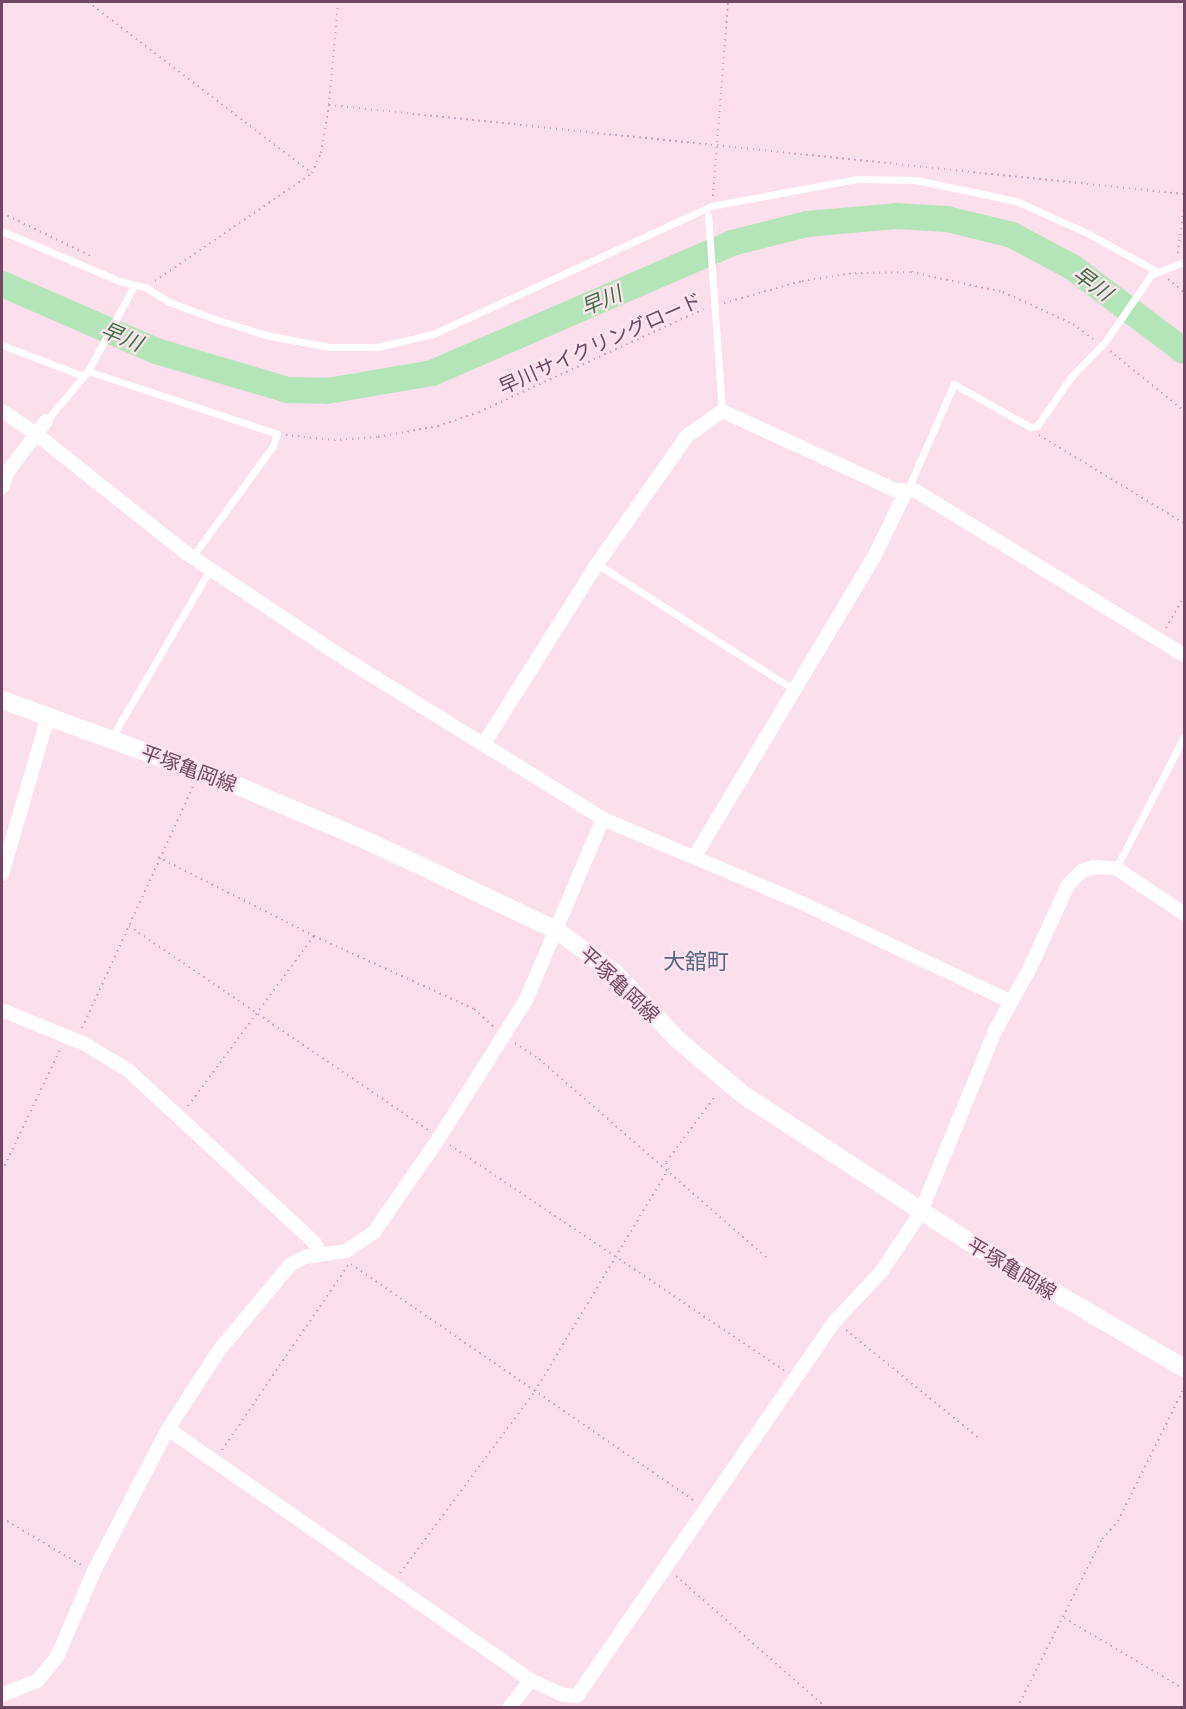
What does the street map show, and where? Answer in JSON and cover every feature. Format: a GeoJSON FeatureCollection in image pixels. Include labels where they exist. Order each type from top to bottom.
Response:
{"type":"FeatureCollection","features":[{"type":"Feature","properties":{"kind":"main road","name":"平塚亀岡線"},"geometry":{"type":"LineString","coordinates":[[2,700],[201,772],[370,842],[556,930],[615,973],[677,1039],[742,1094],[921,1212],[1103,1323],[1185,1368]]}},
{"type":"Feature","properties":{"kind":"street"},"geometry":{"type":"LineString","coordinates":[[2,411],[36,434],[192,557],[339,655],[485,742],[603,819],[695,856],[1011,1002]]}},
{"type":"Feature","properties":{"kind":"street"},"geometry":{"type":"LineString","coordinates":[[485,742],[597,564],[687,436],[722,411],[895,490],[916,491],[1185,656]]}},
{"type":"Feature","properties":{"kind":"street"},"geometry":{"type":"LineString","coordinates":[[2,487],[46,421]]}},
{"type":"Feature","properties":{"kind":"street"},"geometry":{"type":"LineString","coordinates":[[695,856],[874,557],[906,491]]}},
{"type":"Feature","properties":{"kind":"street"},"geometry":{"type":"LineString","coordinates":[[2,874],[48,717]]}},
{"type":"Feature","properties":{"kind":"street"},"geometry":{"type":"LineString","coordinates":[[2,1695],[27,1687],[50,1667],[94,1571],[168,1430],[200,1375],[277,1277],[290,1264],[321,1254],[348,1257],[374,1232],[440,1138],[506,1037],[556,930],[603,819]]}},
{"type":"Feature","properties":{"kind":"street"},"geometry":{"type":"LineString","coordinates":[[168,1430],[216,1460],[391,1585],[531,1680],[563,1695],[582,1692],[835,1320],[881,1272],[921,1212],[996,1029],[1075,876],[1094,867],[1116,868],[1185,914]]}},
{"type":"Feature","properties":{"kind":"street"},"geometry":{"type":"LineString","coordinates":[[2,1010],[71,1039],[128,1070],[314,1242],[321,1254]]}},
{"type":"Feature","properties":{"kind":"street"},"geometry":{"type":"LineString","coordinates":[[509,1707],[531,1680]]}},
{"type":"Feature","properties":{"kind":"lane"},"geometry":{"type":"LineString","coordinates":[[2,231],[133,288],[145,287],[179,306],[266,335],[329,347],[377,347],[433,334],[711,206],[846,180],[916,180],[1016,201],[1089,234],[1154,273]]}},
{"type":"Feature","properties":{"kind":"lane"},"geometry":{"type":"LineString","coordinates":[[708,215],[717,301],[722,411]]}},
{"type":"Feature","properties":{"kind":"lane"},"geometry":{"type":"LineString","coordinates":[[906,491],[954,384],[1030,428],[1037,426],[1071,377],[1103,344],[1154,273],[1185,262]]}},
{"type":"Feature","properties":{"kind":"lane"},"geometry":{"type":"LineString","coordinates":[[46,421],[87,371],[133,288]]}},
{"type":"Feature","properties":{"kind":"lane"},"geometry":{"type":"LineString","coordinates":[[2,345],[277,434],[273,446],[192,557]]}},
{"type":"Feature","properties":{"kind":"lane"},"geometry":{"type":"LineString","coordinates":[[597,564],[793,689]]}},
{"type":"Feature","properties":{"kind":"lane"},"geometry":{"type":"LineString","coordinates":[[111,740],[210,569]]}},
{"type":"Feature","properties":{"kind":"lane"},"geometry":{"type":"LineString","coordinates":[[1116,868],[1185,737]]}},
{"type":"Feature","properties":{"kind":"path"},"geometry":{"type":"LineString","coordinates":[[88,2],[312,173]]}},
{"type":"Feature","properties":{"kind":"path"},"geometry":{"type":"LineString","coordinates":[[145,287],[312,173],[321,153],[329,105],[338,2]]}},
{"type":"Feature","properties":{"kind":"path"},"geometry":{"type":"LineString","coordinates":[[711,206],[728,2]]}},
{"type":"Feature","properties":{"kind":"path"},"geometry":{"type":"LineString","coordinates":[[329,105],[718,143],[1185,194]]}},
{"type":"Feature","properties":{"kind":"path"},"geometry":{"type":"LineString","coordinates":[[1174,264],[1180,250],[1185,205]]}},
{"type":"Feature","properties":{"kind":"path"},"geometry":{"type":"LineString","coordinates":[[2,213],[103,263]]}},
{"type":"Feature","properties":{"kind":"path","name":"早川サイクリングロード"},"geometry":{"type":"LineString","coordinates":[[277,434],[334,440],[408,434],[438,426],[497,404],[717,301],[802,281],[855,273],[910,272],[1003,292],[1073,324],[1103,344],[1185,411]]}},
{"type":"Feature","properties":{"kind":"path"},"geometry":{"type":"LineString","coordinates":[[1154,273],[1185,292]]}},
{"type":"Feature","properties":{"kind":"path"},"geometry":{"type":"LineString","coordinates":[[1030,428],[1185,523]]}},
{"type":"Feature","properties":{"kind":"path"},"geometry":{"type":"LineString","coordinates":[[1159,641],[1185,597]]}},
{"type":"Feature","properties":{"kind":"path"},"geometry":{"type":"LineString","coordinates":[[2,1171],[129,926],[158,857],[201,772]]}},
{"type":"Feature","properties":{"kind":"path"},"geometry":{"type":"LineString","coordinates":[[158,857],[314,936],[474,1008],[506,1037],[539,1059],[669,1170],[768,1259]]}},
{"type":"Feature","properties":{"kind":"path"},"geometry":{"type":"LineString","coordinates":[[129,926],[796,1378]]}},
{"type":"Feature","properties":{"kind":"path"},"geometry":{"type":"LineString","coordinates":[[179,1118],[314,936]]}},
{"type":"Feature","properties":{"kind":"path"},"geometry":{"type":"LineString","coordinates":[[669,1170],[666,1162],[716,1095]]}},
{"type":"Feature","properties":{"kind":"path"},"geometry":{"type":"LineString","coordinates":[[391,1585],[535,1391],[669,1170]]}},
{"type":"Feature","properties":{"kind":"path"},"geometry":{"type":"LineString","coordinates":[[216,1460],[348,1257],[535,1391],[708,1509]]}},
{"type":"Feature","properties":{"kind":"path"},"geometry":{"type":"LineString","coordinates":[[835,1320],[980,1439]]}},
{"type":"Feature","properties":{"kind":"path"},"geometry":{"type":"LineString","coordinates":[[1017,1707],[1102,1539],[1118,1521],[1185,1388]]}},
{"type":"Feature","properties":{"kind":"path"},"geometry":{"type":"LineString","coordinates":[[2,1518],[94,1571]]}},
{"type":"Feature","properties":{"kind":"path"},"geometry":{"type":"LineString","coordinates":[[667,1568],[827,1707]]}},
{"type":"Feature","properties":{"kind":"path"},"geometry":{"type":"LineString","coordinates":[[1064,1618],[1185,1689]]}},
{"type":"Feature","properties":{"kind":"waterway","name":"早川"},"geometry":{"type":"LineString","coordinates":[[2,284],[156,351],[288,390],[327,391],[432,373],[732,243],[807,224],[896,216],[947,219],[1012,235],[1072,267],[1184,351]]}},
{"type":"Feature","properties":{"kind":"district","name":"大舘町"},"geometry":{"type":"Point","coordinates":[696,961]}}]}
